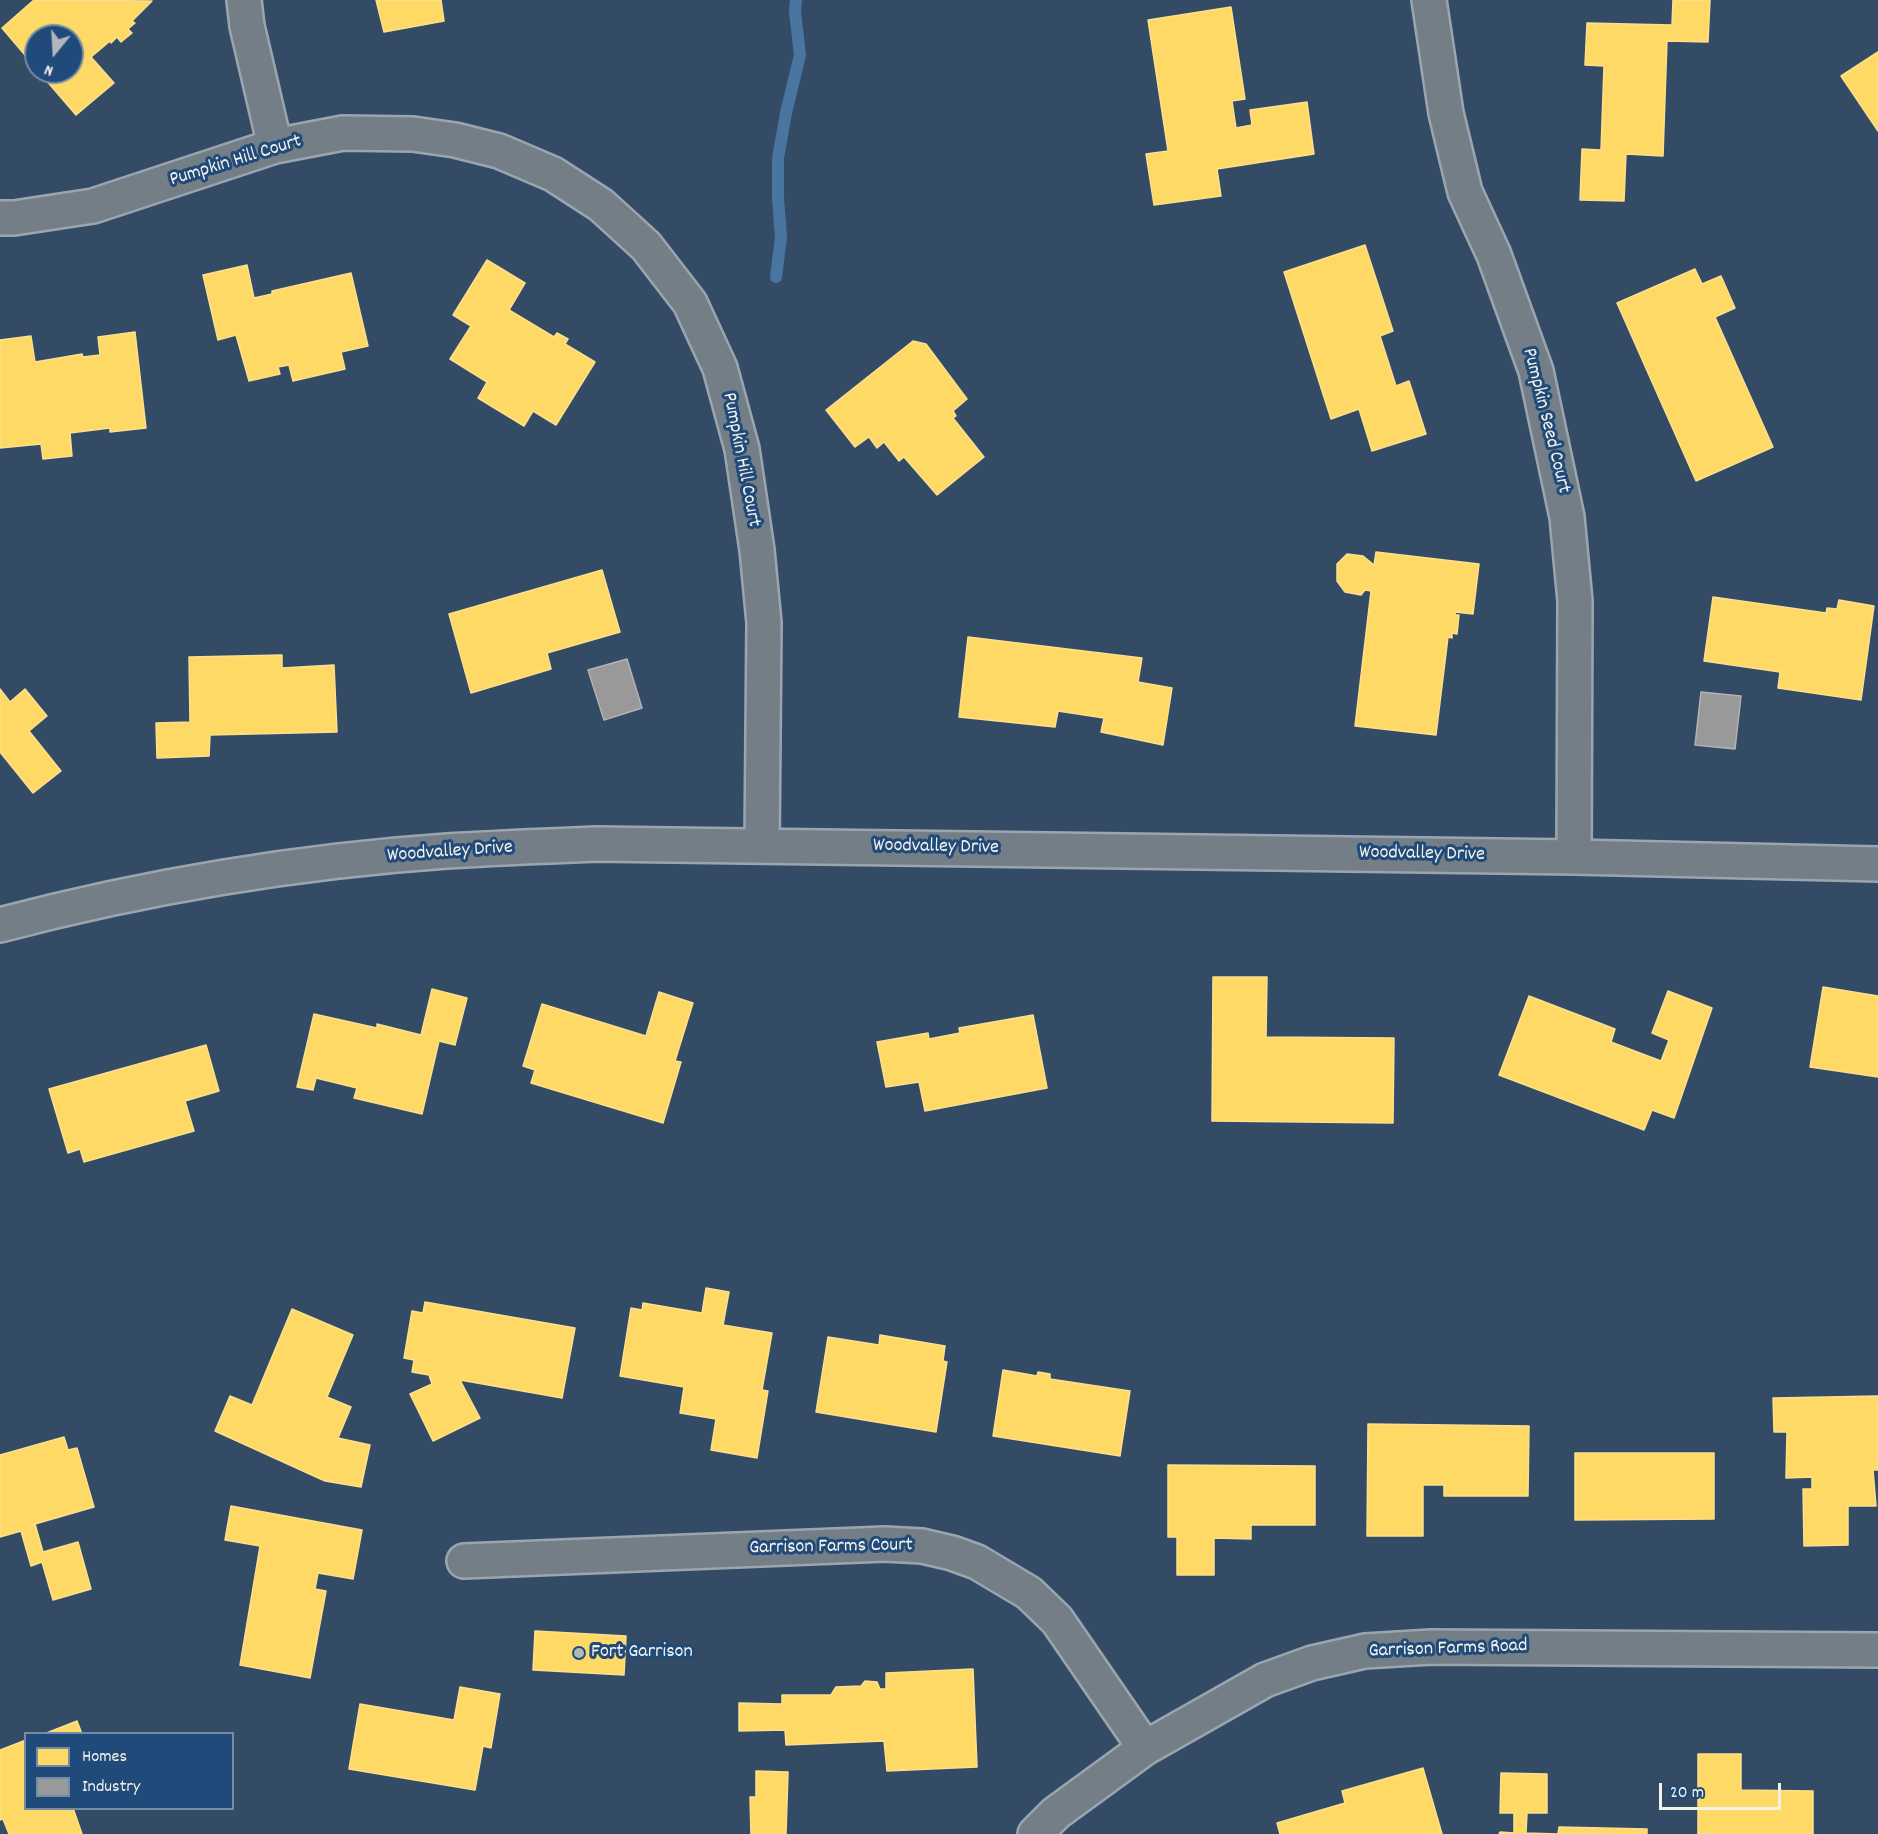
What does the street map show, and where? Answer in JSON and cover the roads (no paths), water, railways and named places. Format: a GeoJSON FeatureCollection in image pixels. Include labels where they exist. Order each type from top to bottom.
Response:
{"type":"FeatureCollection","features":[{"type":"Feature","properties":{"kind":"street"},"geometry":{"type":"LineString","coordinates":[[244,0],[247,26],[274,146]]}},
{"type":"Feature","properties":{"kind":"street","name":"Pumpkin Seed Court"},"geometry":{"type":"LineString","coordinates":[[1429,0],[1446,113],[1465,192],[1494,255],[1536,371],[1567,517],[1575,601],[1574,857]]}},
{"type":"Feature","properties":{"kind":"street","name":"Pumpkin Hill Court"},"geometry":{"type":"LineString","coordinates":[[0,218],[93,206],[274,146],[343,133],[413,134],[455,140],[499,151],[553,174],[601,205],[646,246],[690,303],[720,368],[742,449],[757,550],[764,623],[762,846]]}},
{"type":"Feature","properties":{"kind":"street","name":"Woodvalley Drive"},"geometry":{"type":"LineString","coordinates":[[0,925],[103,900],[291,867],[446,851],[597,844],[1574,857],[1878,864]]}},
{"type":"Feature","properties":{"kind":"street","name":"Garrison Farms Court"},"geometry":{"type":"LineString","coordinates":[[464,1561],[885,1544],[922,1546],[952,1553],[1000,1574],[1029,1593],[1057,1620],[1145,1748]]}},
{"type":"Feature","properties":{"kind":"street","name":"Garrison Farms Road"},"geometry":{"type":"LineString","coordinates":[[1035,1834],[1056,1813],[1145,1748],[1265,1680],[1312,1663],[1365,1651],[1431,1647],[1878,1650]]}},
{"type":"Feature","properties":{"kind":"waterway"},"geometry":{"type":"LineString","coordinates":[[776,277],[781,237],[778,158],[800,55],[795,12],[796,0]]}},
{"type":"Feature","properties":{"kind":"place","name":"Fort Garrison"},"geometry":{"type":"Point","coordinates":[579,1653]}}]}
